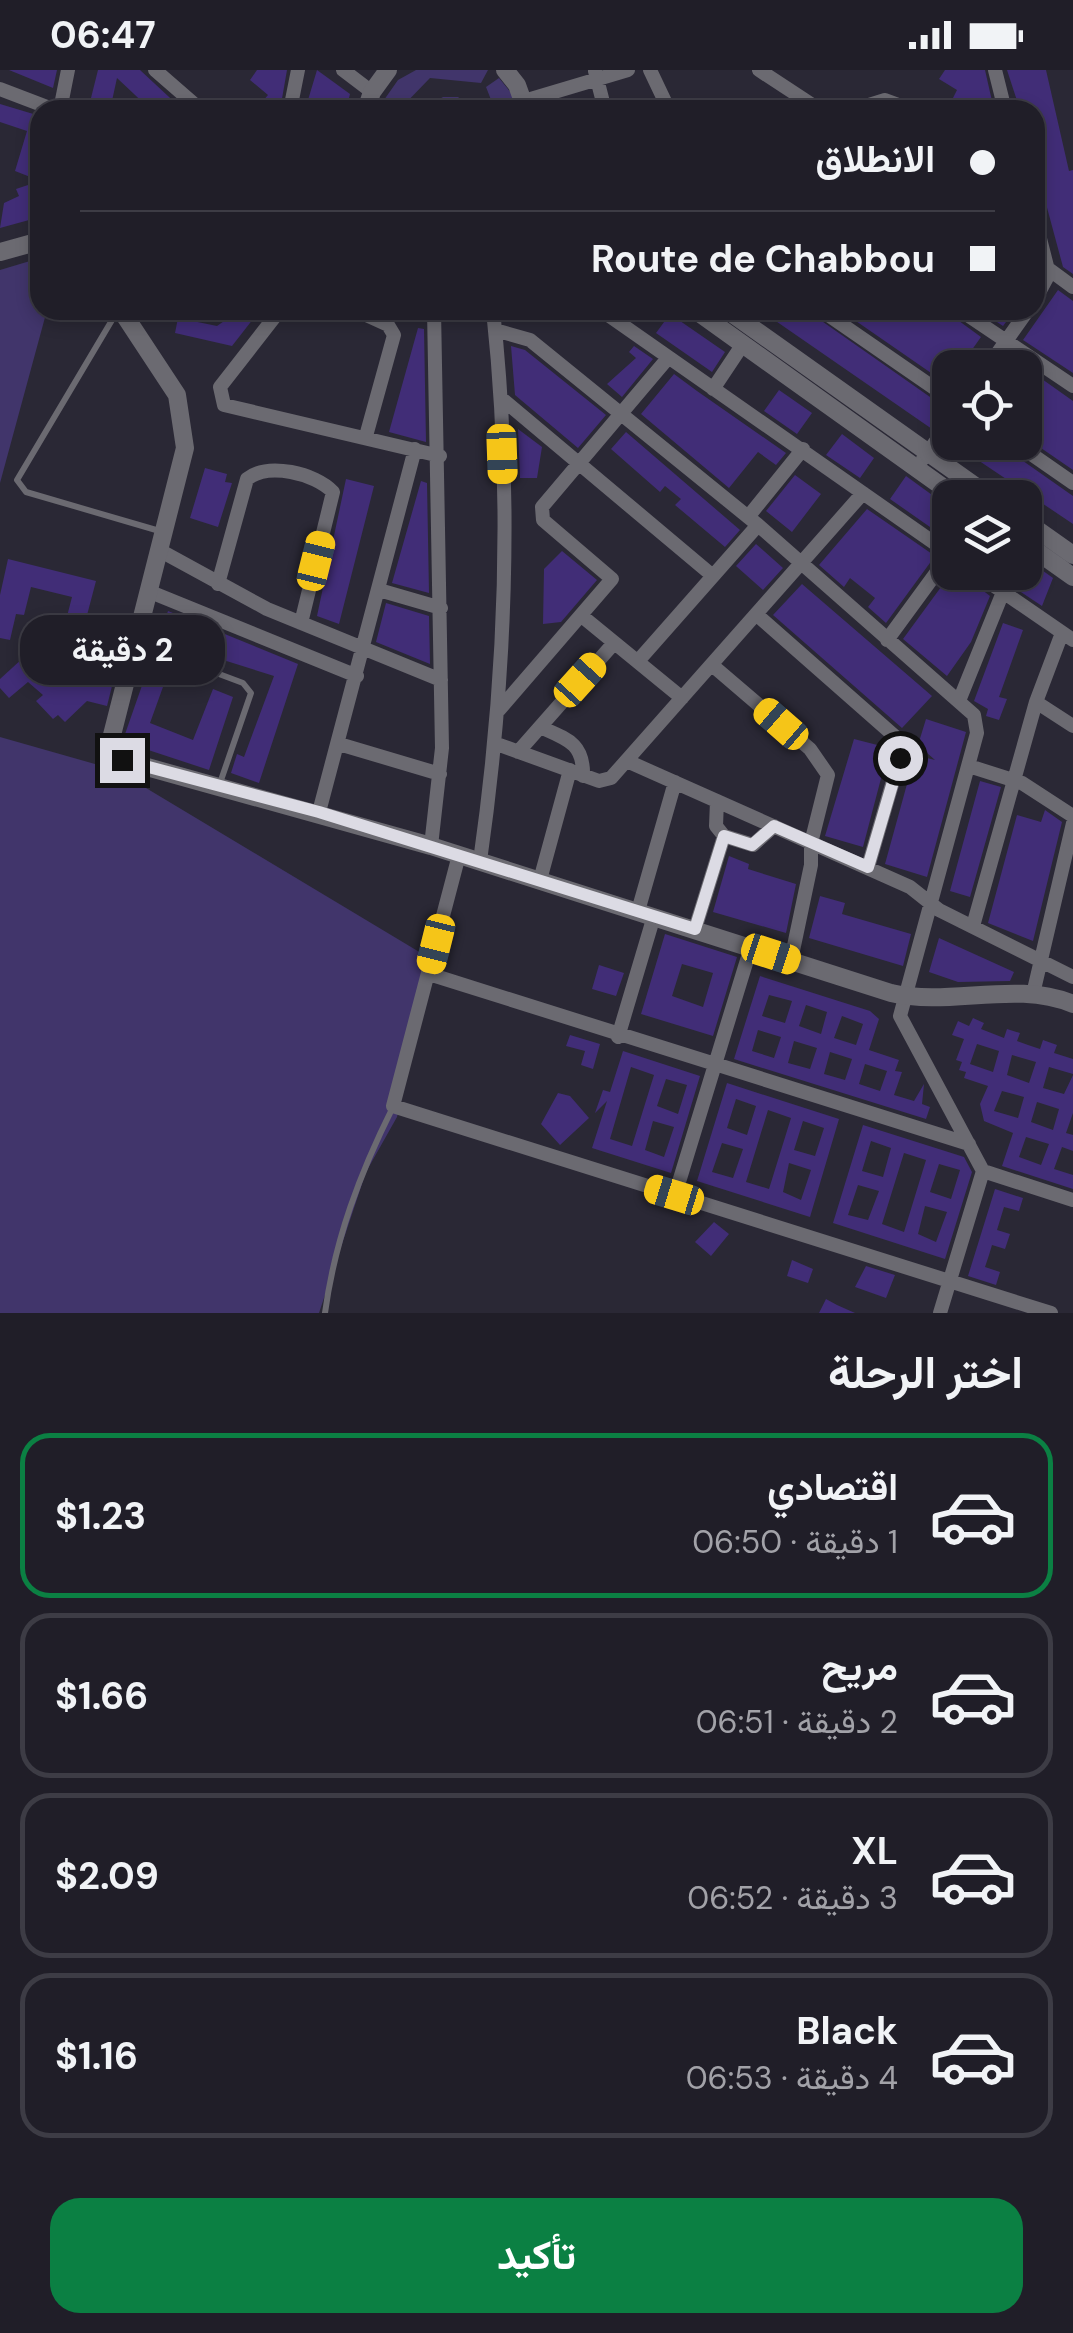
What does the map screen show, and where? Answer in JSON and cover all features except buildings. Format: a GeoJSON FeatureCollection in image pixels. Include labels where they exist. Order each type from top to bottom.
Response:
{"type":"FeatureCollection","features":[{"type":"Feature","properties":{"kind":"street"},"geometry":{"type":"LineString","coordinates":[[60,100],[68,70]]}},
{"type":"Feature","properties":{"kind":"street"},"geometry":{"type":"LineString","coordinates":[[155,70],[190,100]]}},
{"type":"Feature","properties":{"kind":"street"},"geometry":{"type":"LineString","coordinates":[[292,100],[298,70]]}},
{"type":"Feature","properties":{"kind":"street"},"geometry":{"type":"LineString","coordinates":[[342,70],[372,92]]}},
{"type":"Feature","properties":{"kind":"street"},"geometry":{"type":"LineString","coordinates":[[369,100],[388,70]]}},
{"type":"Feature","properties":{"kind":"street"},"geometry":{"type":"LineString","coordinates":[[505,70],[522,100]]}},
{"type":"Feature","properties":{"kind":"street"},"geometry":{"type":"LineString","coordinates":[[538,100],[597,74],[628,70]]}},
{"type":"Feature","properties":{"kind":"street"},"geometry":{"type":"LineString","coordinates":[[650,70],[665,100]]}},
{"type":"Feature","properties":{"kind":"street"},"geometry":{"type":"LineString","coordinates":[[759,70],[805,100]]}},
{"type":"Feature","properties":{"kind":"street"},"geometry":{"type":"LineString","coordinates":[[995,70],[1003,100]]}},
{"type":"Feature","properties":{"kind":"street"},"geometry":{"type":"LineString","coordinates":[[597,74],[603,100]]}},
{"type":"Feature","properties":{"kind":"street"},"geometry":{"type":"LineString","coordinates":[[0,89],[30,100]]}},
{"type":"Feature","properties":{"kind":"street"},"geometry":{"type":"LineString","coordinates":[[0,252],[30,243]]}},
{"type":"Feature","properties":{"kind":"street"},"geometry":{"type":"LineString","coordinates":[[1045,256],[1045,284]]}},
{"type":"Feature","properties":{"kind":"street"},"geometry":{"type":"LineString","coordinates":[[1045,266],[1073,287]]}},
{"type":"Feature","properties":{"kind":"street"},"geometry":{"type":"LineString","coordinates":[[127,320],[170,380],[182,413],[185,448],[111,740],[122,760],[432,846],[904,996],[1033,994],[1073,1004]]}},
{"type":"Feature","properties":{"kind":"street"},"geometry":{"type":"LineString","coordinates":[[272,320],[220,387],[219,400],[228,407],[440,456]]}},
{"type":"Feature","properties":{"kind":"street"},"geometry":{"type":"LineString","coordinates":[[366,436],[394,335],[388,325],[377,320]]}},
{"type":"Feature","properties":{"kind":"street"},"geometry":{"type":"LineString","coordinates":[[432,846],[440,774],[442,608],[434,320]]}},
{"type":"Feature","properties":{"kind":"street"},"geometry":{"type":"LineString","coordinates":[[480,862],[505,623],[500,398],[494,320]]}},
{"type":"Feature","properties":{"kind":"street"},"geometry":{"type":"LineString","coordinates":[[615,320],[932,541]]}},
{"type":"Feature","properties":{"kind":"street"},"geometry":{"type":"LineString","coordinates":[[709,320],[922,460],[959,480]]}},
{"type":"Feature","properties":{"kind":"street"},"geometry":{"type":"LineString","coordinates":[[739,320],[922,460],[941,480]]}},
{"type":"Feature","properties":{"kind":"street"},"geometry":{"type":"LineString","coordinates":[[835,320],[932,387]]}},
{"type":"Feature","properties":{"kind":"street"},"geometry":{"type":"LineString","coordinates":[[975,320],[1073,386]]}},
{"type":"Feature","properties":{"kind":"street"},"geometry":{"type":"LineString","coordinates":[[1000,350],[1021,320]]}},
{"type":"Feature","properties":{"kind":"street"},"geometry":{"type":"LineString","coordinates":[[495,330],[530,340],[753,521],[959,700],[978,723],[904,996],[902,1023],[983,1171],[940,1313]]}},
{"type":"Feature","properties":{"kind":"street"},"geometry":{"type":"LineString","coordinates":[[713,389],[743,344]]}},
{"type":"Feature","properties":{"kind":"street"},"geometry":{"type":"LineString","coordinates":[[498,711],[610,584],[611,576],[540,514],[668,358]]}},
{"type":"Feature","properties":{"kind":"street"},"geometry":{"type":"LineString","coordinates":[[500,398],[714,576]]}},
{"type":"Feature","properties":{"kind":"street"},"geometry":{"type":"LineString","coordinates":[[922,460],[932,446]]}},
{"type":"Feature","properties":{"kind":"street"},"geometry":{"type":"LineString","coordinates":[[319,812],[414,449]]}},
{"type":"Feature","properties":{"kind":"street"},"geometry":{"type":"LineString","coordinates":[[638,661],[714,576],[803,450]]}},
{"type":"Feature","properties":{"kind":"street"},"geometry":{"type":"LineString","coordinates":[[1041,460],[1073,482]]}},
{"type":"Feature","properties":{"kind":"street"},"geometry":{"type":"LineString","coordinates":[[218,584],[246,479],[272,470],[323,484],[333,492],[301,623]]}},
{"type":"Feature","properties":{"kind":"street"},"geometry":{"type":"LineString","coordinates":[[494,743],[606,780],[627,761],[863,492]]}},
{"type":"Feature","properties":{"kind":"street"},"geometry":{"type":"LineString","coordinates":[[1042,533],[1073,555]]}},
{"type":"Feature","properties":{"kind":"street"},"geometry":{"type":"LineString","coordinates":[[162,541],[218,584],[301,623],[441,680]]}},
{"type":"Feature","properties":{"kind":"street"},"geometry":{"type":"LineString","coordinates":[[1042,555],[1073,577]]}},
{"type":"Feature","properties":{"kind":"street"},"geometry":{"type":"LineString","coordinates":[[887,640],[932,579]]}},
{"type":"Feature","properties":{"kind":"street"},"geometry":{"type":"LineString","coordinates":[[379,590],[442,608]]}},
{"type":"Feature","properties":{"kind":"street"},"geometry":{"type":"LineString","coordinates":[[973,926],[1036,702],[1068,636],[1000,590]]}},
{"type":"Feature","properties":{"kind":"street"},"geometry":{"type":"LineString","coordinates":[[148,591],[357,676]]}},
{"type":"Feature","properties":{"kind":"street"},"geometry":{"type":"LineString","coordinates":[[959,700],[1003,592]]}},
{"type":"Feature","properties":{"kind":"street"},"geometry":{"type":"LineString","coordinates":[[756,615],[899,740],[900,758],[868,867]]}},
{"type":"Feature","properties":{"kind":"street"},"geometry":{"type":"LineString","coordinates":[[583,617],[682,698]]}},
{"type":"Feature","properties":{"kind":"street"},"geometry":{"type":"LineString","coordinates":[[518,752],[614,642]]}},
{"type":"Feature","properties":{"kind":"street"},"geometry":{"type":"LineString","coordinates":[[712,665],[825,766],[828,781],[810,843],[811,865],[791,960]]}},
{"type":"Feature","properties":{"kind":"street"},"geometry":{"type":"LineString","coordinates":[[1036,702],[1073,726]]}},
{"type":"Feature","properties":{"kind":"street"},"geometry":{"type":"LineString","coordinates":[[540,726],[577,745],[584,758],[540,880]]}},
{"type":"Feature","properties":{"kind":"street"},"geometry":{"type":"LineString","coordinates":[[339,744],[440,774]]}},
{"type":"Feature","properties":{"kind":"street"},"geometry":{"type":"LineString","coordinates":[[627,761],[910,887],[930,904],[1040,963],[1073,976]]}},
{"type":"Feature","properties":{"kind":"street"},"geometry":{"type":"LineString","coordinates":[[968,766],[1014,780],[1073,816]]}},
{"type":"Feature","properties":{"kind":"street"},"geometry":{"type":"LineString","coordinates":[[618,1037],[675,782]]}},
{"type":"Feature","properties":{"kind":"street"},"geometry":{"type":"LineString","coordinates":[[717,800],[714,820],[724,836],[752,845],[774,826]]}},
{"type":"Feature","properties":{"kind":"street"},"geometry":{"type":"LineString","coordinates":[[1033,994],[1073,824]]}},
{"type":"Feature","properties":{"kind":"street"},"geometry":{"type":"LineString","coordinates":[[695,929],[724,836]]}},
{"type":"Feature","properties":{"kind":"street"},"geometry":{"type":"LineString","coordinates":[[459,855],[394,1106],[1051,1313]]}},
{"type":"Feature","properties":{"kind":"street"},"geometry":{"type":"LineString","coordinates":[[674,1195],[752,948]]}},
{"type":"Feature","properties":{"kind":"street"},"geometry":{"type":"LineString","coordinates":[[429,974],[618,1037],[969,1144]]}},
{"type":"Feature","properties":{"kind":"street"},"geometry":{"type":"LineString","coordinates":[[983,1171],[1073,1200]]}},
{"type":"Feature","properties":{"kind":"lane"},"geometry":{"type":"LineString","coordinates":[[114,320],[17,480],[26,492],[162,541]]}},
{"type":"Feature","properties":{"kind":"lane"},"geometry":{"type":"LineString","coordinates":[[207,618],[194,653],[196,666],[243,683],[251,693],[218,787]]}},
{"type":"Feature","properties":{"kind":"lane"},"geometry":{"type":"LineString","coordinates":[[325,1313],[338,1242],[352,1196],[394,1106]]}},
{"type":"Feature","properties":{"kind":"shaded area"},"geometry":{"type":"Polygon","coordinates":[[[416,70],[488,70],[481,83],[430,78],[409,100],[384,100],[398,80],[416,70]]]}},
{"type":"Feature","properties":{"kind":"shaded area"},"geometry":{"type":"Polygon","coordinates":[[[499,78],[517,100],[491,100],[486,87],[499,78]]]}},
{"type":"Feature","properties":{"kind":"shaded area"},"geometry":{"type":"Polygon","coordinates":[[[30,261],[30,320],[44,320],[0,483],[0,270],[30,261]]]}},
{"type":"Feature","properties":{"kind":"shaded area"},"geometry":{"type":"Polygon","coordinates":[[[0,737],[116,770],[436,962],[397,1117],[366,1172],[319,1313],[0,1313],[0,737]]]}},
{"type":"Feature","properties":{"kind":"route"},"geometry":{"type":"LineString","coordinates":[[122,760],[319,812],[695,929],[724,836],[752,845],[774,826],[868,867],[900,758]]}}]}
